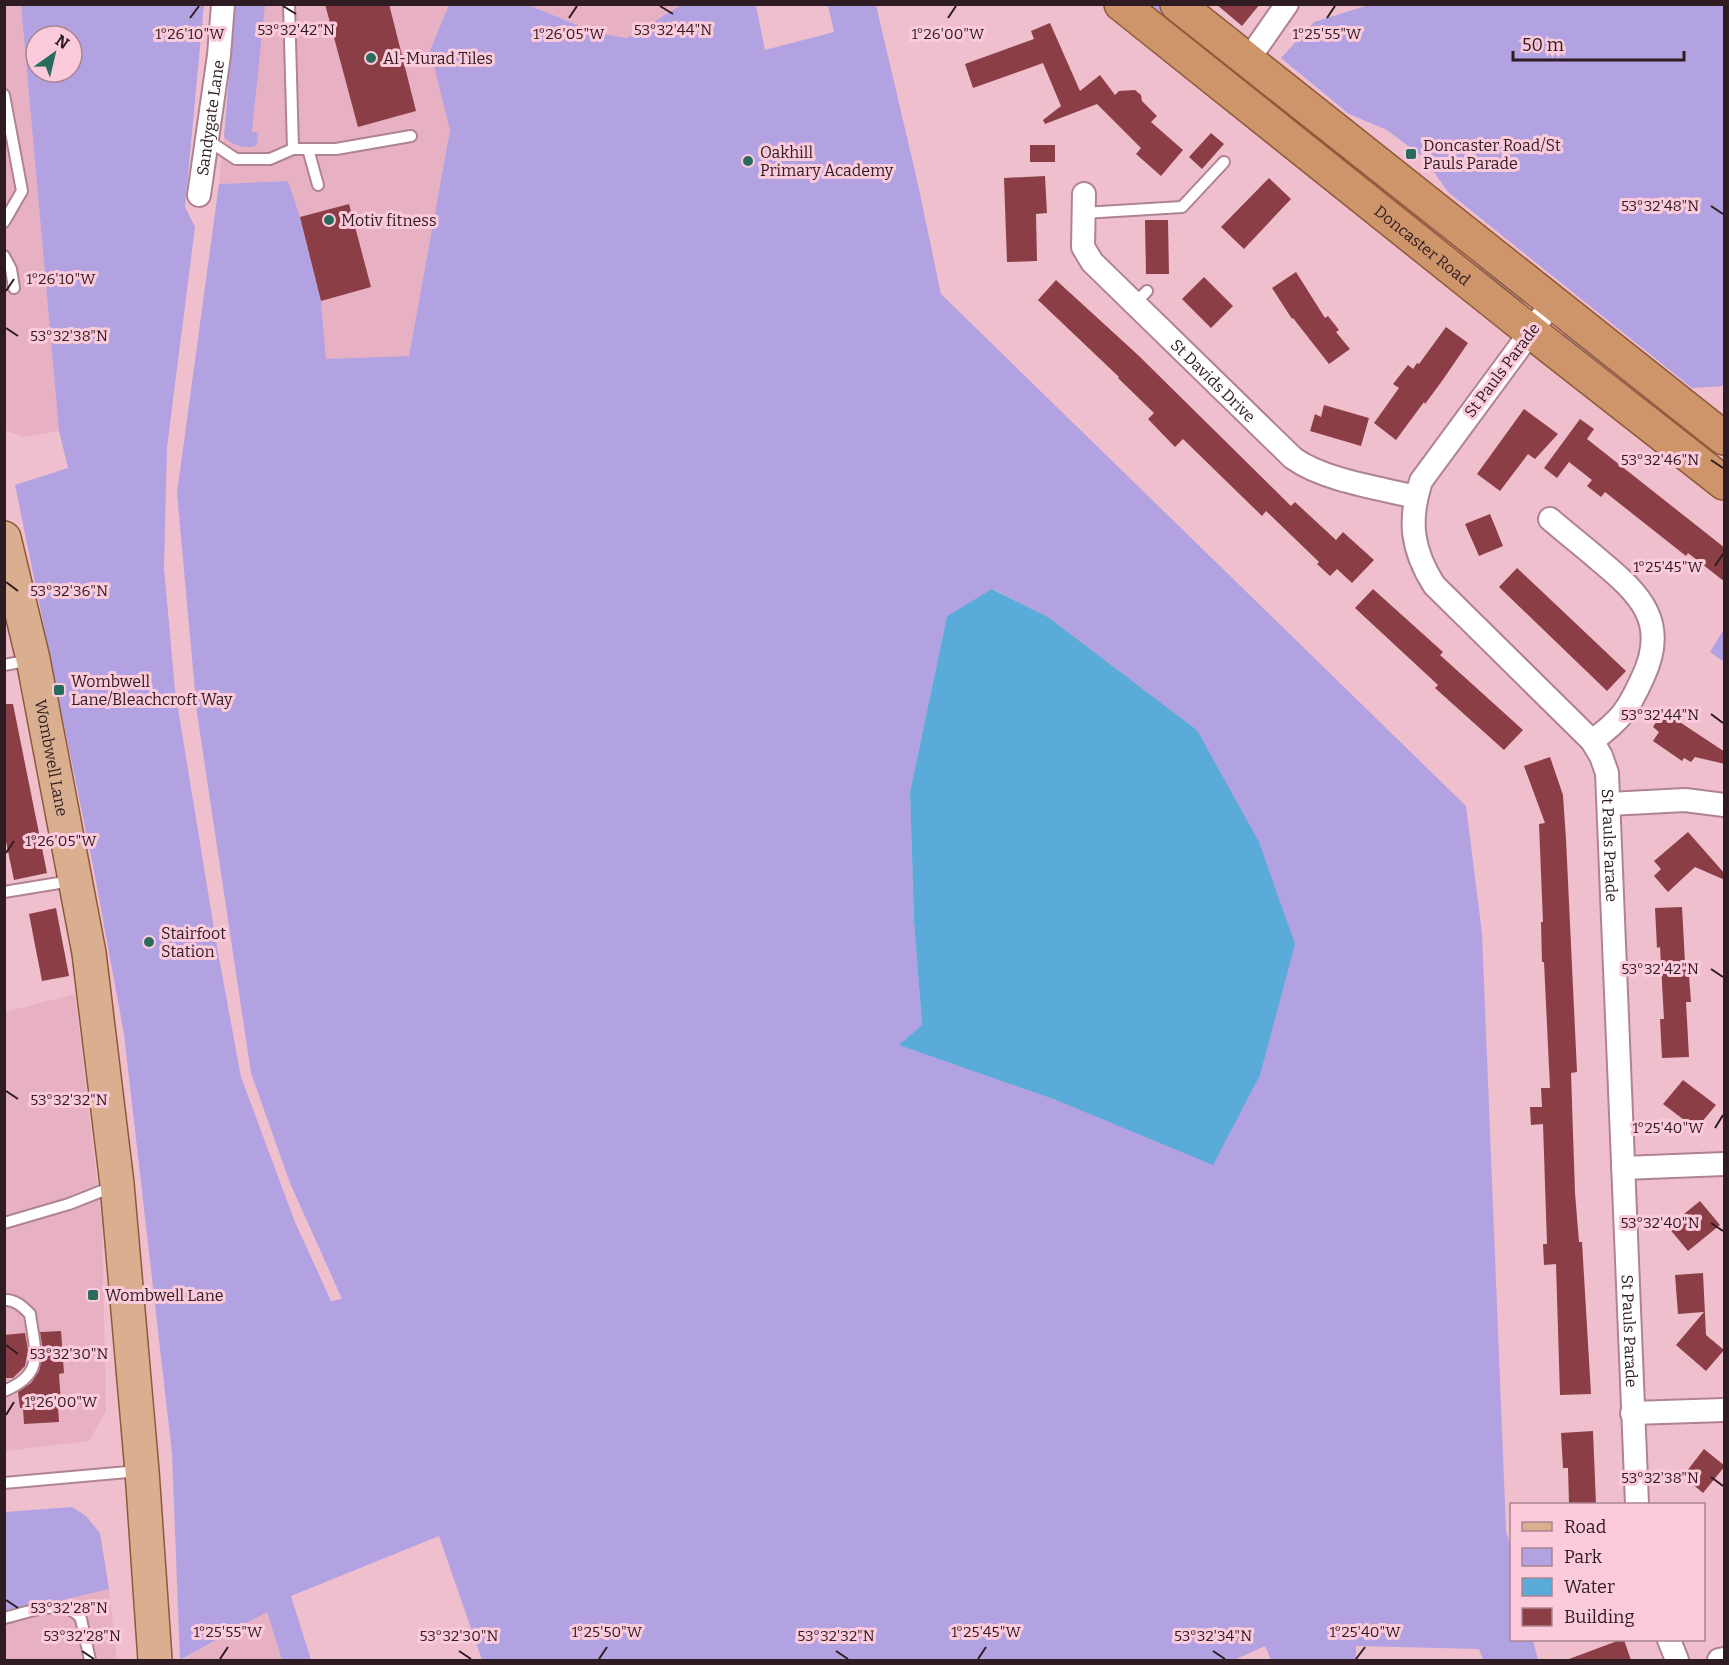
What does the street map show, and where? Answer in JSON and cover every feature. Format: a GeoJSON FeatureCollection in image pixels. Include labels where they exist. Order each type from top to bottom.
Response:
{"type":"FeatureCollection","features":[{"type":"Feature","properties":{"kind":"highway","name":"Doncaster Road"},"geometry":{"type":"LineString","coordinates":[[1121,4],[1530,331],[1725,483]]}},
{"type":"Feature","properties":{"kind":"highway"},"geometry":{"type":"LineString","coordinates":[[1177,4],[1725,440]]}},
{"type":"Feature","properties":{"kind":"main road","name":"Wombwell Lane"},"geometry":{"type":"LineString","coordinates":[[4,538],[19,623],[19,662],[75,881],[89,953],[117,1184],[142,1471],[155,1660]]}},
{"type":"Feature","properties":{"kind":"street","name":"Sandygate Lane"},"geometry":{"type":"LineString","coordinates":[[199,195],[209,141],[223,4]]}},
{"type":"Feature","properties":{"kind":"street"},"geometry":{"type":"LineString","coordinates":[[1248,60],[1287,4]]}},
{"type":"Feature","properties":{"kind":"street","name":"St Davids Drive"},"geometry":{"type":"LineString","coordinates":[[1084,204],[1083,247],[1092,262],[1140,298],[1293,458],[1307,468],[1416,497]]}},
{"type":"Feature","properties":{"kind":"street","name":"St Pauls Parade"},"geometry":{"type":"LineString","coordinates":[[1552,303],[1421,481],[1413,521],[1416,546],[1422,565],[1434,585],[1592,741],[1607,773],[1636,1503]]}},
{"type":"Feature","properties":{"kind":"street"},"geometry":{"type":"LineString","coordinates":[[1695,461],[1710,448],[1725,440]]}},
{"type":"Feature","properties":{"kind":"street"},"geometry":{"type":"LineString","coordinates":[[1550,519],[1628,585],[1645,606],[1651,621],[1653,644],[1647,670],[1635,696],[1624,714],[1592,741]]}},
{"type":"Feature","properties":{"kind":"street"},"geometry":{"type":"LineString","coordinates":[[1609,804],[1685,800],[1725,805]]}},
{"type":"Feature","properties":{"kind":"street"},"geometry":{"type":"LineString","coordinates":[[1623,1168],[1725,1164]]}},
{"type":"Feature","properties":{"kind":"street"},"geometry":{"type":"LineString","coordinates":[[1632,1413],[1725,1410]]}},
{"type":"Feature","properties":{"kind":"street"},"geometry":{"type":"LineString","coordinates":[[1669,1641],[1677,1660]]}},
{"type":"Feature","properties":{"kind":"street"},"geometry":{"type":"LineString","coordinates":[[1719,1660],[1725,1659]]}},
{"type":"Feature","properties":{"kind":"lane"},"geometry":{"type":"LineString","coordinates":[[289,4],[293,149]]}},
{"type":"Feature","properties":{"kind":"lane"},"geometry":{"type":"LineString","coordinates":[[4,95],[22,191],[4,222]]}},
{"type":"Feature","properties":{"kind":"lane"},"geometry":{"type":"LineString","coordinates":[[209,141],[236,159],[270,159],[293,149],[336,149],[411,136]]}},
{"type":"Feature","properties":{"kind":"lane"},"geometry":{"type":"LineString","coordinates":[[308,149],[318,185]]}},
{"type":"Feature","properties":{"kind":"lane"},"geometry":{"type":"LineString","coordinates":[[1084,204],[1182,207],[1224,162]]}},
{"type":"Feature","properties":{"kind":"lane"},"geometry":{"type":"LineString","coordinates":[[4,256],[11,269],[14,288]]}},
{"type":"Feature","properties":{"kind":"lane"},"geometry":{"type":"LineString","coordinates":[[4,892],[75,881]]}},
{"type":"Feature","properties":{"kind":"lane"},"geometry":{"type":"LineString","coordinates":[[4,1223],[98,1194],[117,1184]]}},
{"type":"Feature","properties":{"kind":"lane"},"geometry":{"type":"LineString","coordinates":[[4,1300],[21,1305],[30,1314],[35,1366],[29,1377],[18,1385],[4,1390]]}},
{"type":"Feature","properties":{"kind":"lane"},"geometry":{"type":"LineString","coordinates":[[4,1483],[142,1471]]}},
{"type":"Feature","properties":{"kind":"lane"},"geometry":{"type":"LineString","coordinates":[[4,1618],[58,1606],[72,1610],[78,1613],[81,1619],[90,1660]]}},
{"type":"Feature","properties":{"kind":"shaded area"},"geometry":{"type":"Polygon","coordinates":[[[4,5],[21,5],[24,84],[28,84],[59,431],[24,437],[4,430],[4,5]]]}},
{"type":"Feature","properties":{"kind":"shaded area"},"geometry":{"type":"Polygon","coordinates":[[[235,5],[449,5],[430,50],[450,130],[409,356],[326,360],[321,301],[300,217],[288,181],[219,184],[235,5]]]}},
{"type":"Feature","properties":{"kind":"shaded area"},"geometry":{"type":"Polygon","coordinates":[[[528,5],[681,5],[627,38],[597,33],[528,5]]]}},
{"type":"Feature","properties":{"kind":"shaded area"},"geometry":{"type":"Polygon","coordinates":[[[75,994],[102,1224],[106,1411],[89,1441],[5,1451],[5,1012],[75,994]]]}},
{"type":"Feature","properties":{"kind":"shaded area"},"geometry":{"type":"Polygon","coordinates":[[[109,1589],[117,1660],[5,1660],[4,1614],[109,1589]]]}},
{"type":"Feature","properties":{"kind":"shaded area"},"geometry":{"type":"Polygon","coordinates":[[[267,1612],[282,1660],[182,1660],[267,1612]]]}},
{"type":"Feature","properties":{"kind":"green space"},"geometry":{"type":"Polygon","coordinates":[[[1372,4],[1724,5],[1724,386],[1692,388],[1448,192],[1424,158],[1387,130],[1349,114],[1281,58],[1314,22],[1372,4]]]}},
{"type":"Feature","properties":{"kind":"green space"},"geometry":{"type":"Polygon","coordinates":[[[21,5],[204,5],[185,207],[195,227],[167,447],[164,568],[175,690],[217,947],[241,1077],[295,1222],[331,1301],[342,1299],[290,1183],[251,1073],[197,713],[177,493],[219,184],[288,181],[300,217],[321,301],[326,359],[409,356],[450,130],[430,50],[449,5],[528,5],[597,33],[627,38],[681,5],[756,5],[765,50],[834,32],[828,5],[876,5],[941,294],[1466,806],[1482,933],[1506,1530],[1510,1545],[1510,1641],[1533,1641],[1538,1660],[1483,1660],[1479,1649],[1356,1646],[1356,1660],[1271,1660],[1265,1646],[1234,1660],[482,1660],[439,1536],[291,1596],[311,1660],[282,1660],[267,1612],[180,1660],[172,1453],[124,1034],[94,871],[15,485],[68,468],[59,431],[28,84],[84,84],[84,24],[24,24],[24,39],[21,5]],[[993,589],[947,616],[910,792],[914,921],[922,1025],[900,1045],[1056,1100],[1197,730],[1048,617],[993,589]]]}},
{"type":"Feature","properties":{"kind":"green space"},"geometry":{"type":"Polygon","coordinates":[[[235,5],[265,5],[252,132],[258,133],[257,145],[248,147],[235,144],[224,137],[235,5]]]}},
{"type":"Feature","properties":{"kind":"green space"},"geometry":{"type":"Polygon","coordinates":[[[1143,5],[1159,5],[1444,233],[1437,241],[1143,5]]]}},
{"type":"Feature","properties":{"kind":"green space"},"geometry":{"type":"Polygon","coordinates":[[[1483,263],[1526,297],[1525,302],[1520,304],[1477,270],[1483,263]]]}},
{"type":"Feature","properties":{"kind":"green space"},"geometry":{"type":"Polygon","coordinates":[[[1568,331],[1692,430],[1692,436],[1686,437],[1562,338],[1563,332],[1568,331]]]}},
{"type":"Feature","properties":{"kind":"green space"},"geometry":{"type":"Polygon","coordinates":[[[1724,629],[1724,662],[1710,652],[1724,629]]]}},
{"type":"Feature","properties":{"kind":"green space"},"geometry":{"type":"Polygon","coordinates":[[[72,1507],[86,1516],[100,1533],[109,1589],[5,1614],[5,1512],[72,1507]]]}},
{"type":"Feature","properties":{"kind":"water"},"geometry":{"type":"Polygon","coordinates":[[[992,589],[1048,617],[1197,730],[1259,842],[1295,944],[1260,1075],[1213,1165],[1056,1100],[899,1045],[922,1025],[914,921],[910,792],[947,616],[992,589]]]}},
{"type":"Feature","properties":{"kind":"building","name":"Al-Murad Tiles"},"geometry":{"type":"Polygon","coordinates":[[[325,4],[389,4],[416,111],[358,127],[325,4]]]}},
{"type":"Feature","properties":{"kind":"building"},"geometry":{"type":"Polygon","coordinates":[[[1216,4],[1260,4],[1242,26],[1216,4]]]}},
{"type":"Feature","properties":{"kind":"building"},"geometry":{"type":"Polygon","coordinates":[[[1050,23],[1080,91],[1100,75],[1115,95],[1119,91],[1135,90],[1157,116],[1151,122],[1183,150],[1161,176],[1136,154],[1141,148],[1097,104],[1045,124],[1043,120],[1061,106],[1043,63],[973,88],[965,64],[1034,39],[1031,31],[1050,23]]]}},
{"type":"Feature","properties":{"kind":"building"},"geometry":{"type":"Polygon","coordinates":[[[1211,133],[1224,144],[1202,169],[1189,157],[1211,133]]]}},
{"type":"Feature","properties":{"kind":"building"},"geometry":{"type":"Polygon","coordinates":[[[1030,145],[1055,145],[1055,162],[1030,162],[1030,145]]]}},
{"type":"Feature","properties":{"kind":"building"},"geometry":{"type":"Polygon","coordinates":[[[1045,176],[1047,213],[1036,214],[1037,261],[1007,262],[1004,178],[1045,176]]]}},
{"type":"Feature","properties":{"kind":"building"},"geometry":{"type":"Polygon","coordinates":[[[1269,178],[1291,199],[1244,249],[1221,227],[1269,178]]]}},
{"type":"Feature","properties":{"kind":"building"},"geometry":{"type":"Polygon","coordinates":[[[349,204],[371,287],[321,301],[300,217],[349,204]]]}},
{"type":"Feature","properties":{"kind":"building"},"geometry":{"type":"Polygon","coordinates":[[[1145,220],[1168,220],[1169,274],[1146,274],[1145,220]]]}},
{"type":"Feature","properties":{"kind":"building"},"geometry":{"type":"Polygon","coordinates":[[[1296,272],[1325,318],[1328,316],[1339,330],[1336,332],[1350,349],[1329,364],[1292,319],[1272,288],[1296,272]]]}},
{"type":"Feature","properties":{"kind":"building"},"geometry":{"type":"Polygon","coordinates":[[[1204,277],[1233,306],[1211,328],[1182,299],[1204,277]]]}},
{"type":"Feature","properties":{"kind":"building"},"geometry":{"type":"Polygon","coordinates":[[[1056,280],[1139,356],[1291,506],[1295,502],[1336,540],[1343,532],[1374,560],[1352,583],[1337,569],[1330,576],[1317,564],[1319,562],[1266,511],[1262,516],[1183,439],[1175,447],[1148,419],[1154,413],[1038,300],[1056,280]]]}},
{"type":"Feature","properties":{"kind":"building"},"geometry":{"type":"Polygon","coordinates":[[[1446,327],[1468,343],[1425,404],[1424,402],[1396,440],[1374,423],[1399,388],[1393,384],[1408,365],[1413,369],[1417,363],[1419,364],[1446,327]]]}},
{"type":"Feature","properties":{"kind":"building"},"geometry":{"type":"Polygon","coordinates":[[[1324,405],[1369,418],[1361,446],[1310,431],[1315,414],[1321,417],[1324,405]]]}},
{"type":"Feature","properties":{"kind":"building"},"geometry":{"type":"Polygon","coordinates":[[[1524,409],[1558,434],[1535,459],[1528,454],[1500,491],[1477,474],[1524,409]]]}},
{"type":"Feature","properties":{"kind":"building"},"geometry":{"type":"Polygon","coordinates":[[[1580,419],[1594,429],[1587,439],[1725,548],[1725,582],[1688,553],[1686,556],[1605,492],[1601,497],[1587,486],[1592,480],[1569,462],[1557,478],[1544,468],[1580,419]]]}},
{"type":"Feature","properties":{"kind":"building"},"geometry":{"type":"Polygon","coordinates":[[[1490,514],[1503,546],[1479,556],[1465,524],[1490,514]]]}},
{"type":"Feature","properties":{"kind":"building"},"geometry":{"type":"Polygon","coordinates":[[[1517,568],[1626,671],[1607,691],[1499,587],[1517,568]]]}},
{"type":"Feature","properties":{"kind":"building"},"geometry":{"type":"Polygon","coordinates":[[[1373,589],[1443,652],[1440,655],[1523,730],[1504,750],[1435,688],[1438,685],[1355,608],[1373,589]]]}},
{"type":"Feature","properties":{"kind":"building"},"geometry":{"type":"Polygon","coordinates":[[[4,704],[13,704],[47,873],[14,880],[4,832],[4,704]]]}},
{"type":"Feature","properties":{"kind":"building"},"geometry":{"type":"Polygon","coordinates":[[[1663,711],[1725,752],[1725,764],[1695,757],[1691,762],[1684,758],[1682,761],[1653,741],[1659,732],[1653,727],[1663,711]]]}},
{"type":"Feature","properties":{"kind":"building"},"geometry":{"type":"Polygon","coordinates":[[[1550,757],[1563,795],[1566,839],[1577,1072],[1571,1073],[1575,1193],[1579,1242],[1582,1242],[1591,1394],[1560,1395],[1556,1264],[1544,1265],[1543,1244],[1547,1244],[1543,1124],[1531,1125],[1530,1107],[1542,1107],[1541,1088],[1550,1088],[1544,962],[1542,962],[1541,922],[1543,922],[1539,824],[1545,823],[1524,766],[1550,757]]]}},
{"type":"Feature","properties":{"kind":"building"},"geometry":{"type":"Polygon","coordinates":[[[1688,832],[1725,874],[1725,880],[1695,867],[1668,892],[1654,876],[1661,869],[1654,861],[1688,832]]]}},
{"type":"Feature","properties":{"kind":"building"},"geometry":{"type":"Polygon","coordinates":[[[1682,907],[1685,963],[1688,962],[1691,1002],[1686,1002],[1689,1057],[1662,1058],[1660,1019],[1664,1019],[1660,947],[1657,948],[1655,908],[1682,907]]]}},
{"type":"Feature","properties":{"kind":"building"},"geometry":{"type":"Polygon","coordinates":[[[56,908],[69,976],[42,981],[29,914],[56,908]]]}},
{"type":"Feature","properties":{"kind":"building"},"geometry":{"type":"Polygon","coordinates":[[[1683,1080],[1716,1105],[1696,1129],[1663,1104],[1683,1080]]]}},
{"type":"Feature","properties":{"kind":"building"},"geometry":{"type":"Polygon","coordinates":[[[1700,1201],[1720,1225],[1688,1251],[1668,1227],[1700,1201]]]}},
{"type":"Feature","properties":{"kind":"building"},"geometry":{"type":"Polygon","coordinates":[[[1703,1273],[1706,1335],[1724,1350],[1706,1371],[1676,1345],[1704,1312],[1678,1314],[1675,1275],[1703,1273]]]}},
{"type":"Feature","properties":{"kind":"building"},"geometry":{"type":"Polygon","coordinates":[[[61,1331],[64,1373],[59,1374],[61,1404],[58,1405],[59,1422],[24,1424],[23,1408],[20,1408],[18,1392],[31,1383],[39,1371],[43,1350],[40,1332],[61,1331]]]}},
{"type":"Feature","properties":{"kind":"building"},"geometry":{"type":"Polygon","coordinates":[[[25,1333],[28,1350],[25,1366],[13,1378],[4,1378],[4,1335],[25,1333]]]}},
{"type":"Feature","properties":{"kind":"building"},"geometry":{"type":"Polygon","coordinates":[[[1593,1431],[1596,1503],[1569,1503],[1568,1468],[1563,1468],[1561,1433],[1593,1431]]]}},
{"type":"Feature","properties":{"kind":"building"},"geometry":{"type":"Polygon","coordinates":[[[1704,1449],[1725,1466],[1703,1493],[1683,1476],[1704,1449]]]}},
{"type":"Feature","properties":{"kind":"building"},"geometry":{"type":"Polygon","coordinates":[[[1617,1641],[1624,1641],[1631,1660],[1569,1660],[1617,1641]]]}},
{"type":"Feature","properties":{"kind":"place","name":"Al-Murad Tiles"},"geometry":{"type":"Point","coordinates":[371,58]}},
{"type":"Feature","properties":{"kind":"place","name":"Doncaster Road/St Pauls Parade"},"geometry":{"type":"Point","coordinates":[1411,154]}},
{"type":"Feature","properties":{"kind":"place","name":"Oakhill Primary Academy"},"geometry":{"type":"Point","coordinates":[748,161]}},
{"type":"Feature","properties":{"kind":"place","name":"Motiv fitness"},"geometry":{"type":"Point","coordinates":[329,220]}},
{"type":"Feature","properties":{"kind":"place","name":"Wombwell Lane/Bleachcroft Way"},"geometry":{"type":"Point","coordinates":[59,690]}},
{"type":"Feature","properties":{"kind":"place","name":"Stairfoot Station"},"geometry":{"type":"Point","coordinates":[149,942]}},
{"type":"Feature","properties":{"kind":"place","name":"Wombwell Lane"},"geometry":{"type":"Point","coordinates":[93,1295]}}]}
